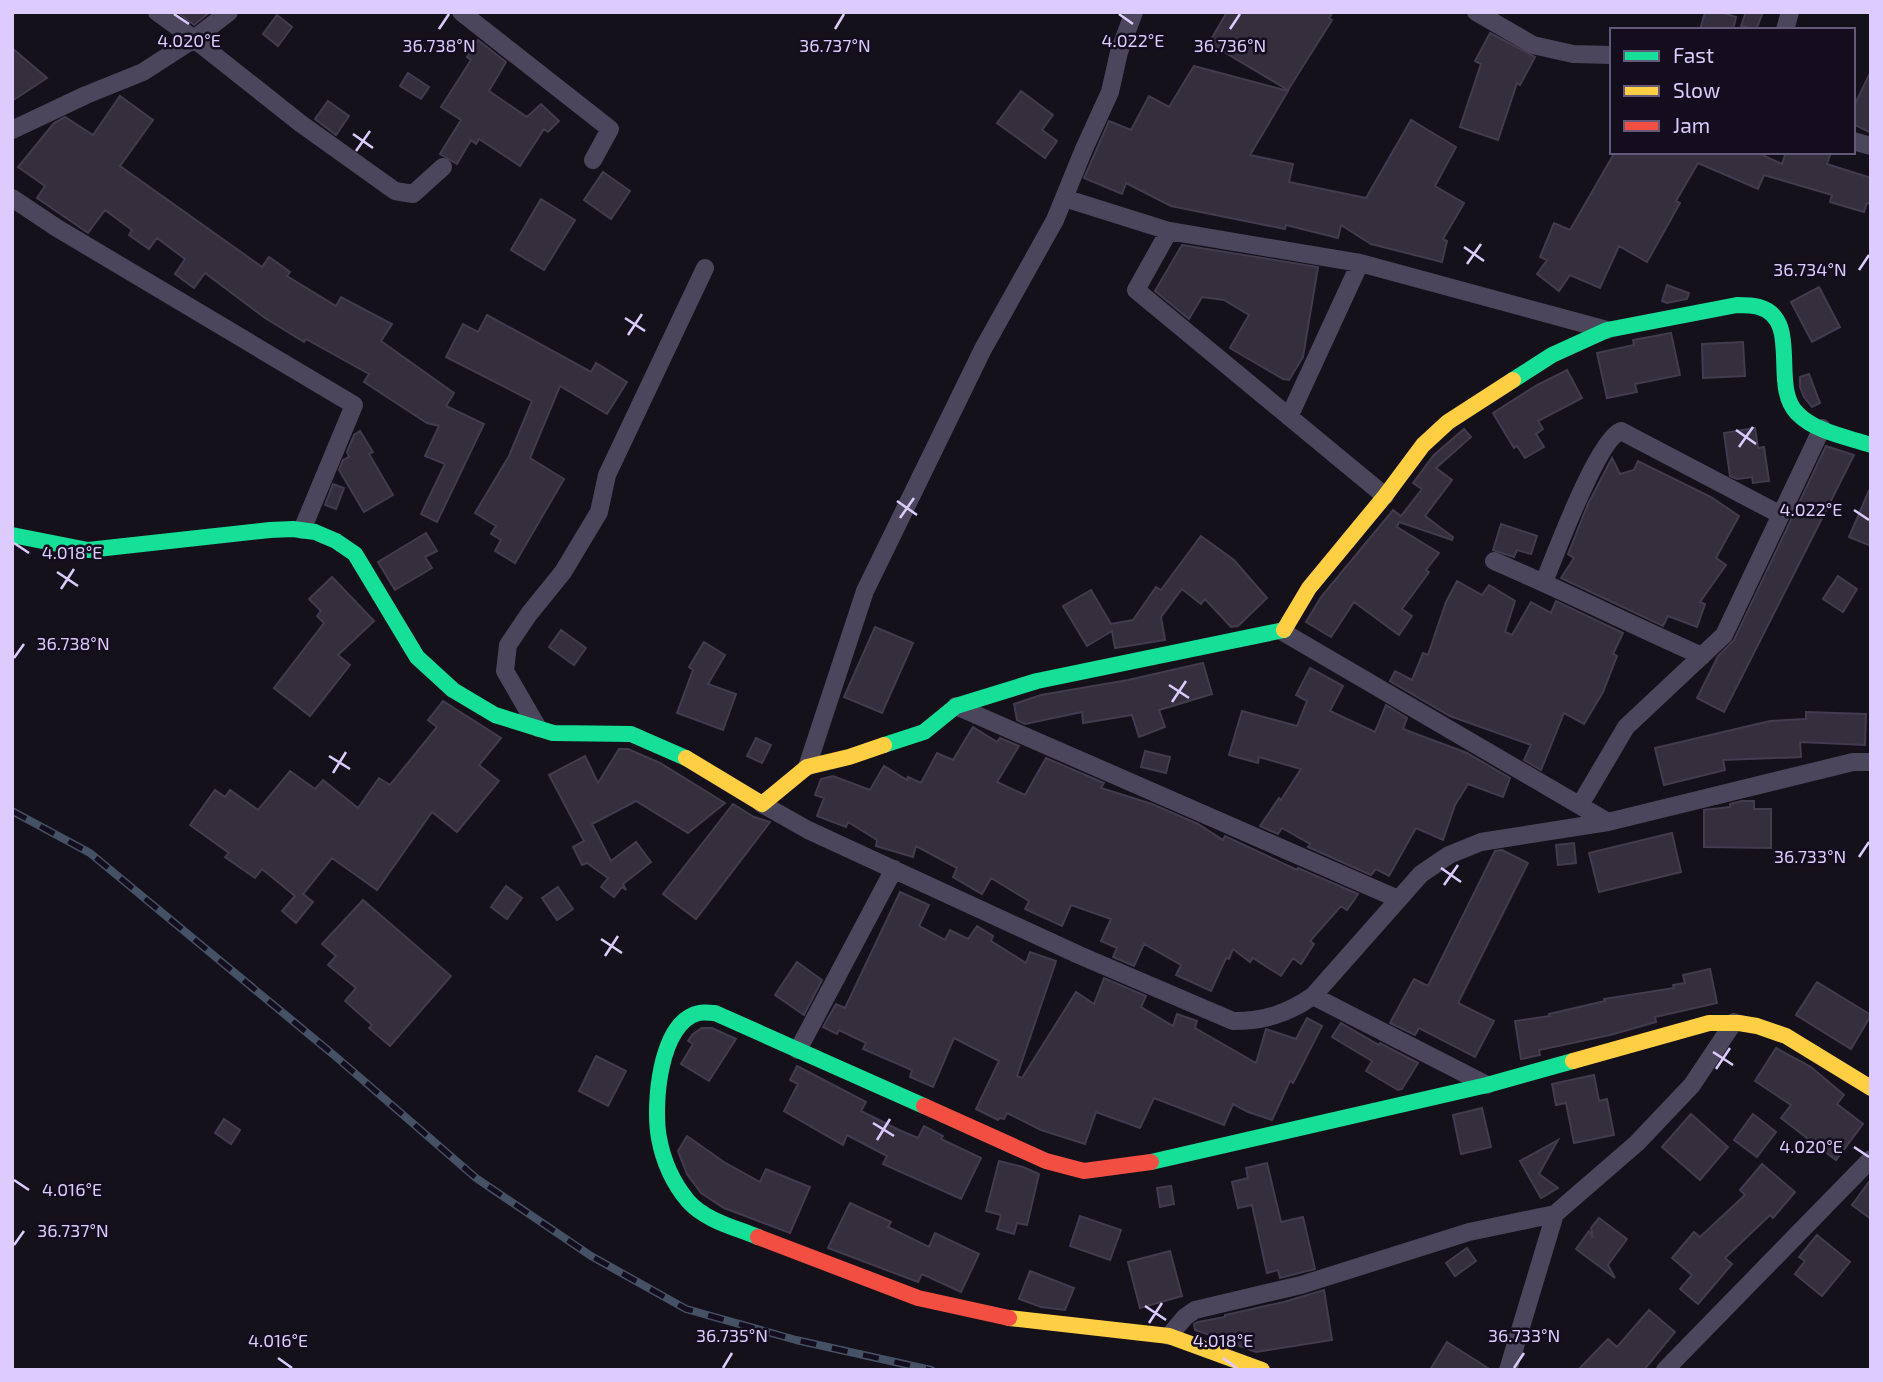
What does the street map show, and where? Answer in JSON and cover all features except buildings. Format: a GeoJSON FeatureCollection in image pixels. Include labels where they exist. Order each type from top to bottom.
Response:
{"type":"FeatureCollection","features":[{"type":"Feature","properties":{"kind":"street"},"geometry":{"type":"LineString","coordinates":[[157,12],[300,123],[396,191],[413,194],[443,167]]}},
{"type":"Feature","properties":{"kind":"street"},"geometry":{"type":"LineString","coordinates":[[12,130],[142,72],[194,39],[229,12]]}},
{"type":"Feature","properties":{"kind":"street"},"geometry":{"type":"LineString","coordinates":[[461,12],[610,129],[593,160]]}},
{"type":"Feature","properties":{"kind":"street"},"geometry":{"type":"LineString","coordinates":[[807,767],[864,591],[983,349],[1055,220],[1111,92],[1119,52],[1133,12]]}},
{"type":"Feature","properties":{"kind":"street"},"geometry":{"type":"LineString","coordinates":[[1476,12],[1533,45],[1573,54],[1610,55]]}},
{"type":"Feature","properties":{"kind":"street"},"geometry":{"type":"LineString","coordinates":[[12,198],[57,228],[354,405],[302,530]]}},
{"type":"Feature","properties":{"kind":"street"},"geometry":{"type":"LineString","coordinates":[[1064,198],[1169,231],[1360,263],[1607,330]]}},
{"type":"Feature","properties":{"kind":"street"},"geometry":{"type":"LineString","coordinates":[[1169,231],[1136,290],[1385,496]]}},
{"type":"Feature","properties":{"kind":"street"},"geometry":{"type":"LineString","coordinates":[[1289,417],[1360,263]]}},
{"type":"Feature","properties":{"kind":"street"},"geometry":{"type":"LineString","coordinates":[[538,728],[505,671],[508,645],[562,572],[599,512],[607,475],[705,268]]}},
{"type":"Feature","properties":{"kind":"street"},"geometry":{"type":"LineString","coordinates":[[1283,632],[1309,588],[1423,445],[1448,422],[1552,355],[1607,330],[1737,305],[1757,306],[1773,316],[1784,332],[1785,382],[1790,405],[1806,421],[1871,445]]}},
{"type":"Feature","properties":{"kind":"street"},"geometry":{"type":"LineString","coordinates":[[1580,805],[1626,727],[1724,635],[1822,428]]}},
{"type":"Feature","properties":{"kind":"street"},"geometry":{"type":"LineString","coordinates":[[1544,583],[1603,447],[1615,433],[1621,431],[1781,515]]}},
{"type":"Feature","properties":{"kind":"street"},"geometry":{"type":"LineString","coordinates":[[12,535],[88,550],[271,530],[316,532],[337,541],[355,554],[418,657],[453,690],[495,715],[553,733],[631,734],[690,760],[808,830],[1079,955],[1233,1020],[1255,1021],[1275,1017],[1313,996],[1421,874],[1449,855],[1481,842],[1608,822],[1853,762],[1871,762]]}},
{"type":"Feature","properties":{"kind":"street"},"geometry":{"type":"LineString","coordinates":[[1494,561],[1702,656]]}},
{"type":"Feature","properties":{"kind":"street"},"geometry":{"type":"LineString","coordinates":[[762,804],[807,767],[849,757],[924,732],[956,705],[1037,681],[1283,632],[1608,822]]}},
{"type":"Feature","properties":{"kind":"street"},"geometry":{"type":"LineString","coordinates":[[956,705],[1398,900]]}},
{"type":"Feature","properties":{"kind":"street"},"geometry":{"type":"LineString","coordinates":[[798,1050],[894,870]]}},
{"type":"Feature","properties":{"kind":"street"},"geometry":{"type":"LineString","coordinates":[[1313,996],[1487,1084]]}},
{"type":"Feature","properties":{"kind":"street"},"geometry":{"type":"LineString","coordinates":[[1262,1370],[1170,1336],[1019,1320],[918,1298],[704,1216],[691,1206],[672,1180],[658,1138],[655,1110],[657,1082],[680,1025],[695,1013],[708,1011],[1046,1161],[1084,1171],[1160,1161],[1487,1084],[1709,1023],[1734,1022],[1781,1034],[1871,1088]]}},
{"type":"Feature","properties":{"kind":"street"},"geometry":{"type":"LineString","coordinates":[[1170,1336],[1176,1326],[1195,1311],[1301,1285],[1469,1232],[1555,1214],[1637,1143],[1692,1085],[1734,1022]]}},
{"type":"Feature","properties":{"kind":"street"},"geometry":{"type":"LineString","coordinates":[[1673,1367],[1871,1159]]}},
{"type":"Feature","properties":{"kind":"street"},"geometry":{"type":"LineString","coordinates":[[1508,1370],[1555,1214]]}},
{"type":"Feature","properties":{"kind":"railway"},"geometry":{"type":"LineString","coordinates":[[12,811],[90,853],[335,1056],[476,1178],[591,1256],[686,1309],[796,1340],[931,1370]]}},
{"type":"Feature","properties":{"kind":"traffic: fast"},"geometry":{"type":"LineString","coordinates":[[1513,380],[1552,355],[1607,330],[1737,305],[1756,306],[1772,314],[1779,325],[1783,339],[1786,387],[1789,401],[1797,413],[1804,420],[1822,429],[1871,445]]}},
{"type":"Feature","properties":{"kind":"traffic: fast"},"geometry":{"type":"LineString","coordinates":[[12,535],[88,550],[270,530],[315,532],[336,541],[355,554],[417,657],[453,690],[495,715],[553,733],[631,734],[686,758]]}},
{"type":"Feature","properties":{"kind":"traffic: fast"},"geometry":{"type":"LineString","coordinates":[[884,745],[924,732],[956,706],[1037,681],[1284,630]]}},
{"type":"Feature","properties":{"kind":"traffic: fast"},"geometry":{"type":"LineString","coordinates":[[758,1237],[721,1223],[695,1208],[678,1187],[663,1155],[657,1124],[658,1087],[667,1048],[675,1032],[686,1020],[699,1013],[715,1013],[924,1106]]}},
{"type":"Feature","properties":{"kind":"traffic: fast"},"geometry":{"type":"LineString","coordinates":[[1151,1162],[1487,1085],[1573,1061]]}},
{"type":"Feature","properties":{"kind":"traffic: slow"},"geometry":{"type":"LineString","coordinates":[[1284,630],[1309,588],[1423,445],[1448,422],[1513,380]]}},
{"type":"Feature","properties":{"kind":"traffic: slow"},"geometry":{"type":"LineString","coordinates":[[686,758],[762,804],[807,767],[884,745]]}},
{"type":"Feature","properties":{"kind":"traffic: slow"},"geometry":{"type":"LineString","coordinates":[[1573,1061],[1709,1023],[1739,1023],[1786,1036],[1871,1088]]}},
{"type":"Feature","properties":{"kind":"traffic: slow"},"geometry":{"type":"LineString","coordinates":[[1009,1318],[1169,1336],[1262,1370]]}},
{"type":"Feature","properties":{"kind":"traffic: jam"},"geometry":{"type":"LineString","coordinates":[[924,1106],[1046,1161],[1084,1171],[1151,1162]]}},
{"type":"Feature","properties":{"kind":"traffic: jam"},"geometry":{"type":"LineString","coordinates":[[758,1237],[918,1298],[1009,1318]]}}]}
